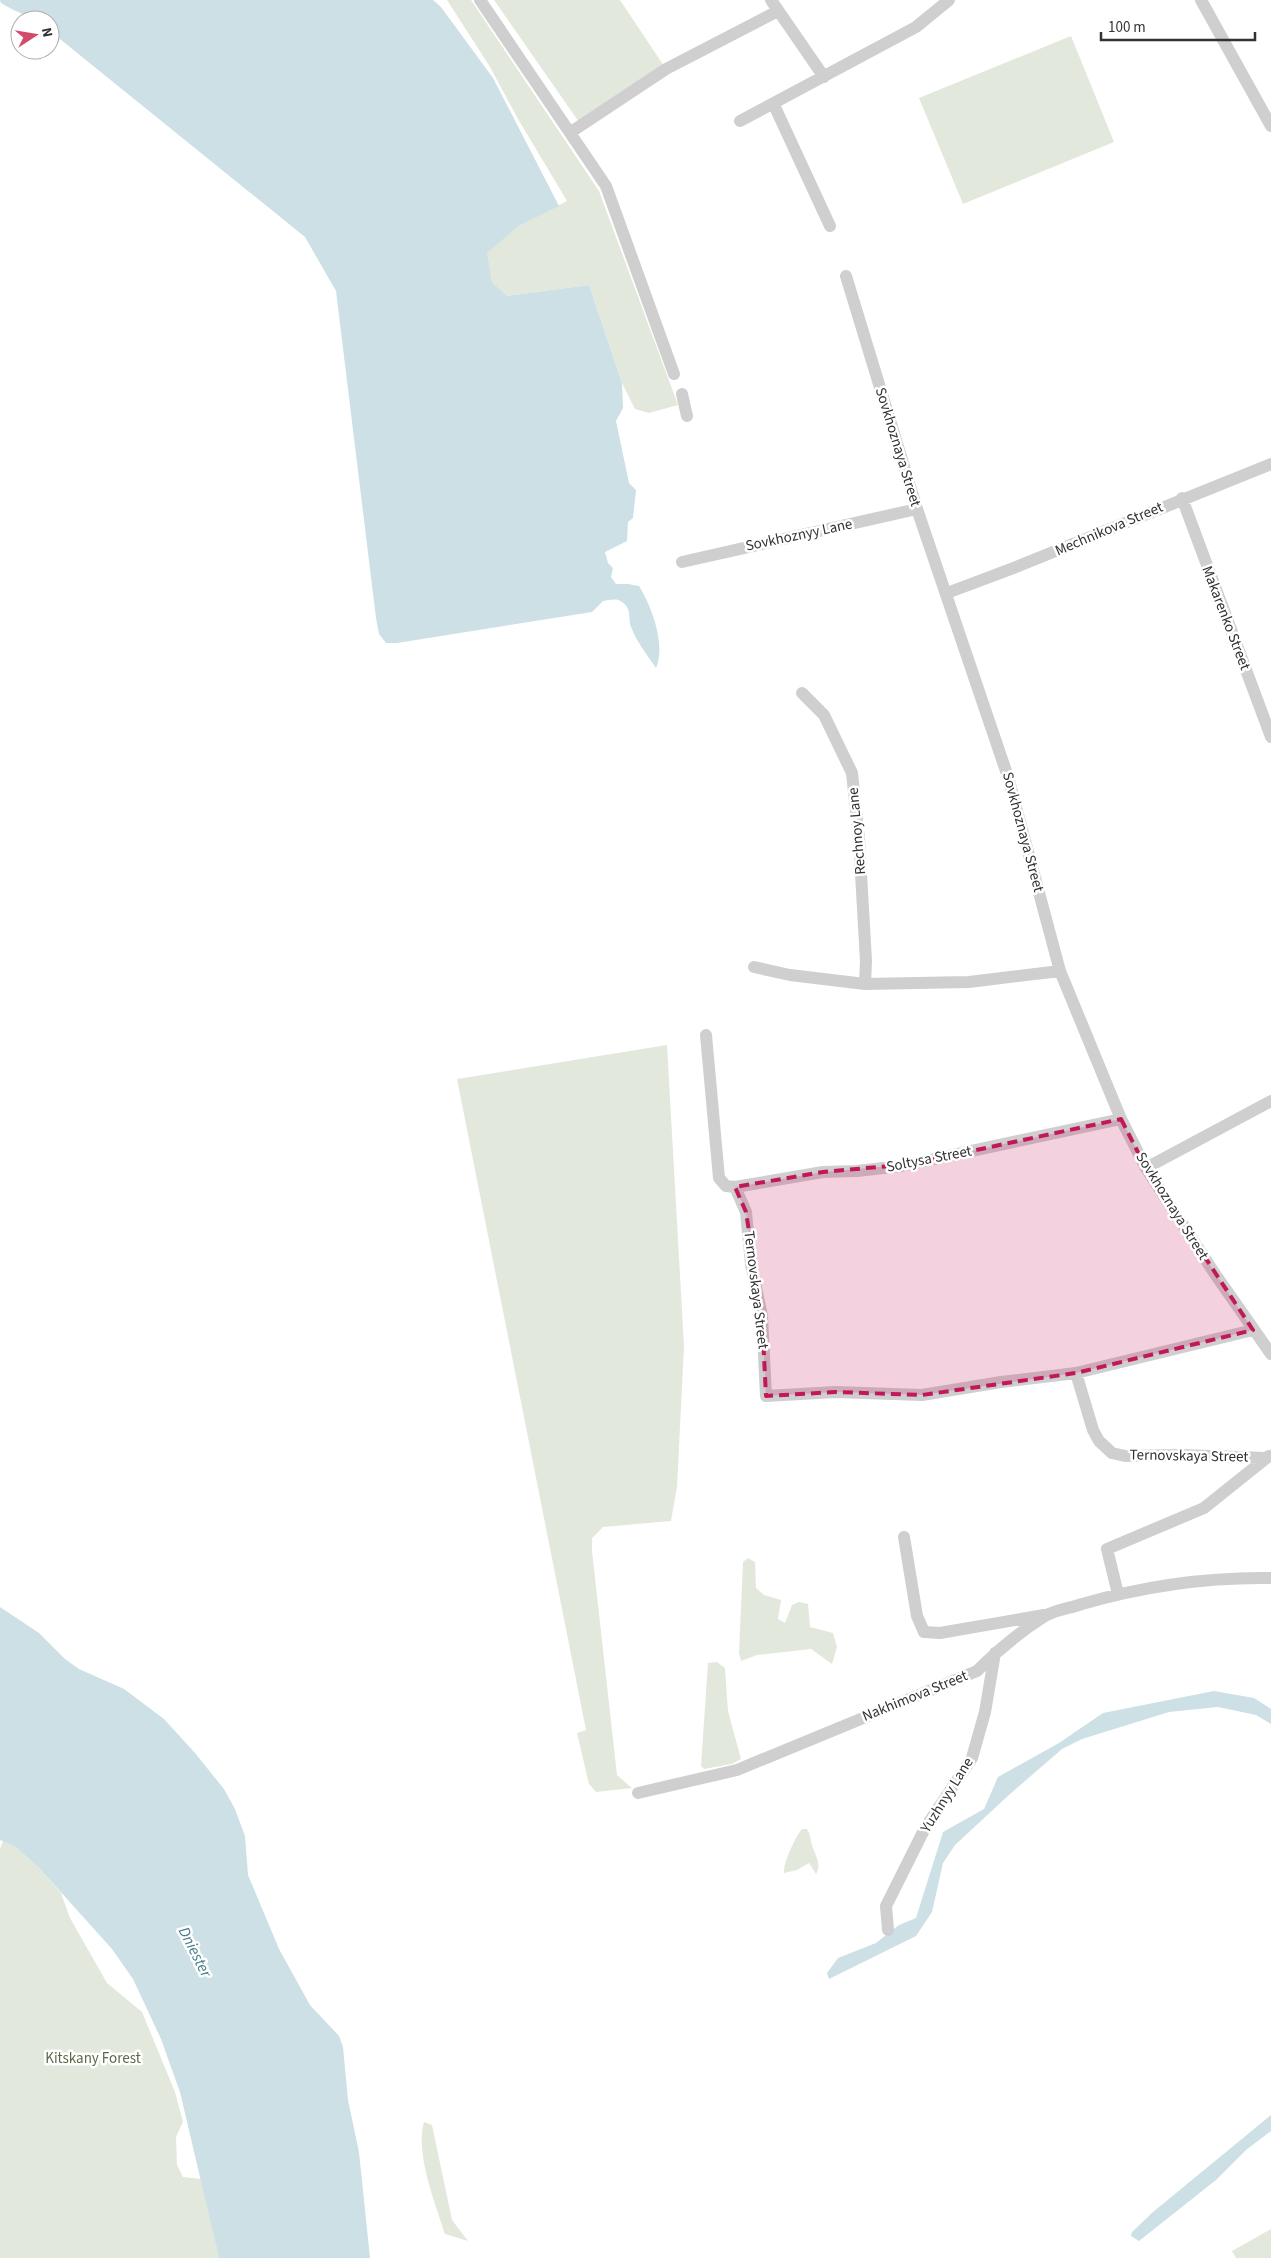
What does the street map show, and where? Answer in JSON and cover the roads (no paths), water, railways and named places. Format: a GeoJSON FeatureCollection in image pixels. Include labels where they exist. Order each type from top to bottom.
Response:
{"type":"FeatureCollection","features":[{"type":"Feature","properties":{"kind":"street"},"geometry":{"type":"LineString","coordinates":[[480,0],[606,186],[674,374]]}},
{"type":"Feature","properties":{"kind":"street"},"geometry":{"type":"LineString","coordinates":[[771,0],[824,77]]}},
{"type":"Feature","properties":{"kind":"street"},"geometry":{"type":"LineString","coordinates":[[740,121],[774,105],[916,27],[949,0]]}},
{"type":"Feature","properties":{"kind":"street"},"geometry":{"type":"LineString","coordinates":[[1201,0],[1271,126]]}},
{"type":"Feature","properties":{"kind":"street"},"geometry":{"type":"LineString","coordinates":[[571,132],[666,69],[778,11]]}},
{"type":"Feature","properties":{"kind":"street"},"geometry":{"type":"LineString","coordinates":[[774,105],[830,226]]}},
{"type":"Feature","properties":{"kind":"street","name":"Sovkhoznaya Street"},"geometry":{"type":"LineString","coordinates":[[846,276],[917,509],[1008,777],[1060,971],[1121,1119],[1146,1168],[1253,1330],[1271,1354]]}},
{"type":"Feature","properties":{"kind":"street"},"geometry":{"type":"LineString","coordinates":[[682,394],[687,416]]}},
{"type":"Feature","properties":{"kind":"street","name":"Mechnikova Street"},"geometry":{"type":"LineString","coordinates":[[946,592],[1108,530],[1182,498],[1271,464]]}},
{"type":"Feature","properties":{"kind":"street","name":"Makarenko Street"},"geometry":{"type":"LineString","coordinates":[[1182,498],[1271,737]]}},
{"type":"Feature","properties":{"kind":"street","name":"Sovkhoznyy Lane"},"geometry":{"type":"LineString","coordinates":[[682,562],[917,509]]}},
{"type":"Feature","properties":{"kind":"street","name":"Rechnoy Lane"},"geometry":{"type":"LineString","coordinates":[[802,693],[824,715],[852,772],[859,839],[866,961],[865,984]]}},
{"type":"Feature","properties":{"kind":"street"},"geometry":{"type":"LineString","coordinates":[[754,967],[790,975],[865,984],[969,982],[1060,971]]}},
{"type":"Feature","properties":{"kind":"street","name":"Ternovskaya Street"},"geometry":{"type":"LineString","coordinates":[[706,1035],[720,1178],[726,1186],[735,1187],[746,1212],[751,1264],[762,1316],[766,1396],[835,1392],[922,1395],[1001,1382],[1076,1374],[1253,1330]]}},
{"type":"Feature","properties":{"kind":"street"},"geometry":{"type":"LineString","coordinates":[[1146,1168],[1271,1101]]}},
{"type":"Feature","properties":{"kind":"street","name":"Soltysa Street"},"geometry":{"type":"LineString","coordinates":[[735,1187],[823,1172],[906,1165],[1121,1119]]}},
{"type":"Feature","properties":{"kind":"street","name":"Ternovskaya Street"},"geometry":{"type":"LineString","coordinates":[[1076,1374],[1093,1430],[1099,1441],[1112,1453],[1124,1456],[1268,1457]]}},
{"type":"Feature","properties":{"kind":"street"},"geometry":{"type":"LineString","coordinates":[[1118,1594],[1107,1549],[1204,1508],[1242,1480],[1268,1457]]}},
{"type":"Feature","properties":{"kind":"street"},"geometry":{"type":"LineString","coordinates":[[904,1537],[917,1616],[924,1632],[940,1633],[1047,1615]]}},
{"type":"Feature","properties":{"kind":"street","name":"Nakhimova Street"},"geometry":{"type":"LineString","coordinates":[[638,1793],[737,1770],[977,1671],[995,1653],[1047,1615],[1118,1594],[1178,1583],[1271,1578]]}},
{"type":"Feature","properties":{"kind":"street","name":"Yuzhnyy Lane"},"geometry":{"type":"LineString","coordinates":[[888,1930],[886,1906],[890,1897],[925,1828],[972,1758],[985,1712],[995,1653]]}},
{"type":"Feature","properties":{"kind":"water"},"geometry":{"type":"Polygon","coordinates":[[[0,0],[433,0],[441,7],[493,78],[559,206],[519,226],[487,253],[492,282],[507,296],[589,285],[622,383],[623,408],[616,421],[629,483],[636,490],[633,518],[628,522],[627,541],[605,552],[608,563],[613,568],[611,577],[616,584],[639,586],[649,604],[658,637],[659,659],[656,668],[633,633],[627,607],[622,602],[616,600],[603,601],[592,612],[397,643],[386,643],[379,634],[376,618],[336,291],[305,237],[60,39],[60,10],[15,10],[1,3],[0,0]]]}},
{"type":"Feature","properties":{"kind":"water","name":"Dniester"},"geometry":{"type":"Polygon","coordinates":[[[0,1607],[39,1633],[65,1659],[79,1669],[124,1689],[164,1719],[224,1789],[235,1809],[245,1836],[248,1875],[279,1949],[310,2005],[339,2036],[343,2047],[348,2100],[359,2152],[370,2258],[219,2258],[180,2092],[161,2039],[133,1979],[112,1949],[40,1869],[16,1847],[0,1840],[0,1607]]]}},
{"type":"Feature","properties":{"kind":"water"},"geometry":{"type":"Polygon","coordinates":[[[1214,1691],[1254,1698],[1271,1709],[1271,1724],[1256,1715],[1218,1707],[1169,1712],[1082,1739],[1062,1749],[955,1845],[943,1863],[932,1912],[916,1936],[829,1979],[827,1973],[838,1958],[876,1943],[899,1925],[916,1918],[943,1832],[984,1809],[998,1777],[1059,1743],[1103,1713],[1214,1691]]]}},
{"type":"Feature","properties":{"kind":"water"},"geometry":{"type":"Polygon","coordinates":[[[1271,2115],[1271,2131],[1246,2150],[1216,2180],[1139,2241],[1131,2236],[1132,2232],[1153,2212],[1271,2115]]]}},
{"type":"Feature","properties":{"kind":"park label","name":"Kitskany Forest"},"geometry":{"type":"Point","coordinates":[93,2058]}}]}
